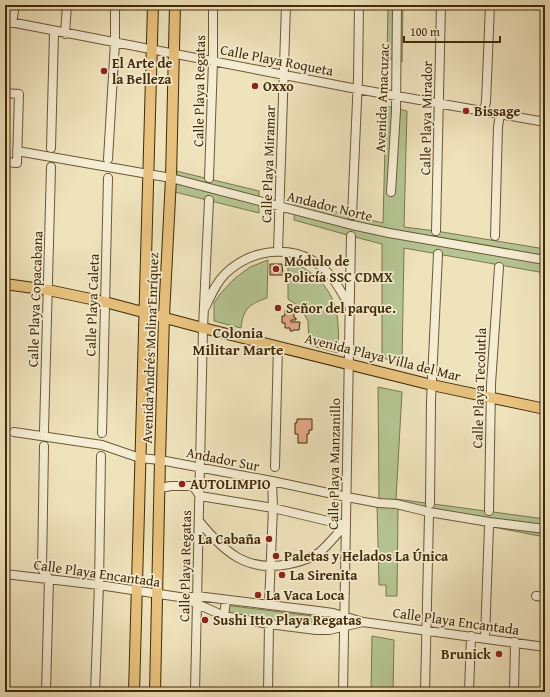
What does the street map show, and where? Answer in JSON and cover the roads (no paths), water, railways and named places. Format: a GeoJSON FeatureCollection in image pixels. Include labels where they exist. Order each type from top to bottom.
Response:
{"type":"FeatureCollection","features":[{"type":"Feature","properties":{"kind":"main road","name":"Avenida Andrés Molina Enríquez"},"geometry":{"type":"LineString","coordinates":[[134,692],[153,5]]}},
{"type":"Feature","properties":{"kind":"main road","name":"Avenida Andrés Molina Enríquez"},"geometry":{"type":"LineString","coordinates":[[155,692],[164,316],[171,178],[175,5]]}},
{"type":"Feature","properties":{"kind":"main road","name":"Avenida Playa Villa del Mar"},"geometry":{"type":"LineString","coordinates":[[5,284],[48,290],[105,302],[164,316],[203,328],[545,410]]}},
{"type":"Feature","properties":{"kind":"street"},"geometry":{"type":"LineString","coordinates":[[8,22],[15,5]]}},
{"type":"Feature","properties":{"kind":"street"},"geometry":{"type":"LineString","coordinates":[[65,34],[67,5]]}},
{"type":"Feature","properties":{"kind":"street"},"geometry":{"type":"LineString","coordinates":[[108,159],[115,42],[115,5]]}},
{"type":"Feature","properties":{"kind":"street","name":"Calle Playa Regatas"},"geometry":{"type":"LineString","coordinates":[[209,178],[213,61],[213,5]]}},
{"type":"Feature","properties":{"kind":"street","name":"Calle Playa Miramar"},"geometry":{"type":"LineString","coordinates":[[278,251],[286,5]]}},
{"type":"Feature","properties":{"kind":"street"},"geometry":{"type":"LineString","coordinates":[[352,215],[359,5]]}},
{"type":"Feature","properties":{"kind":"street","name":"Avenida Amacuzac"},"geometry":{"type":"LineString","coordinates":[[391,192],[396,96],[397,5]]}},
{"type":"Feature","properties":{"kind":"street","name":"Calle Playa Mirador"},"geometry":{"type":"LineString","coordinates":[[436,231],[441,5]]}},
{"type":"Feature","properties":{"kind":"street"},"geometry":{"type":"LineString","coordinates":[[484,111],[486,102],[490,5]]}},
{"type":"Feature","properties":{"kind":"street","name":"Calle Playa Roqueta"},"geometry":{"type":"LineString","coordinates":[[8,22],[357,89],[545,122]]}},
{"type":"Feature","properties":{"kind":"street"},"geometry":{"type":"LineString","coordinates":[[51,148],[54,32]]}},
{"type":"Feature","properties":{"kind":"street"},"geometry":{"type":"LineString","coordinates":[[5,93],[19,94],[17,162],[5,162]]}},
{"type":"Feature","properties":{"kind":"street"},"geometry":{"type":"LineString","coordinates":[[495,236],[498,127],[500,114]]}},
{"type":"Feature","properties":{"kind":"street","name":"Andador Norte"},"geometry":{"type":"LineString","coordinates":[[17,151],[171,178],[352,225],[389,233],[545,260]]}},
{"type":"Feature","properties":{"kind":"street","name":"Calle Playa Copacabana"},"geometry":{"type":"LineString","coordinates":[[44,431],[51,167]]}},
{"type":"Feature","properties":{"kind":"street","name":"Calle Playa Caleta"},"geometry":{"type":"LineString","coordinates":[[102,433],[108,178]]}},
{"type":"Feature","properties":{"kind":"street","name":"Calle Playa Regatas"},"geometry":{"type":"LineString","coordinates":[[195,692],[203,328],[210,200]]}},
{"type":"Feature","properties":{"kind":"street","name":"Calle Playa Manzanillo"},"geometry":{"type":"LineString","coordinates":[[343,692],[351,236]]}},
{"type":"Feature","properties":{"kind":"street"},"geometry":{"type":"LineString","coordinates":[[205,308],[216,286],[225,274],[249,258],[264,253],[278,251],[306,257],[318,265],[328,274],[350,306]]}},
{"type":"Feature","properties":{"kind":"street"},"geometry":{"type":"LineString","coordinates":[[430,504],[432,384],[438,254]]}},
{"type":"Feature","properties":{"kind":"street","name":"Calle Playa Tecolutla"},"geometry":{"type":"LineString","coordinates":[[489,511],[491,398],[499,267]]}},
{"type":"Feature","properties":{"kind":"street"},"geometry":{"type":"LineString","coordinates":[[275,467],[278,346]]}},
{"type":"Feature","properties":{"kind":"street","name":"Andador Sur"},"geometry":{"type":"LineString","coordinates":[[14,432],[102,445],[140,458],[160,460],[272,481],[347,498],[396,504],[429,512],[545,529]]}},
{"type":"Feature","properties":{"kind":"street"},"geometry":{"type":"LineString","coordinates":[[44,446],[42,569],[49,579],[46,692]]}},
{"type":"Feature","properties":{"kind":"street"},"geometry":{"type":"LineString","coordinates":[[95,692],[99,585],[101,456]]}},
{"type":"Feature","properties":{"kind":"street"},"geometry":{"type":"LineString","coordinates":[[269,604],[273,508],[272,481]]}},
{"type":"Feature","properties":{"kind":"street"},"geometry":{"type":"LineString","coordinates":[[160,488],[171,486],[193,486],[200,496],[273,508],[345,525],[319,552],[296,563],[270,567],[248,563],[235,557],[224,549],[199,520]]}},
{"type":"Feature","properties":{"kind":"street"},"geometry":{"type":"LineString","coordinates":[[425,692],[429,515]]}},
{"type":"Feature","properties":{"kind":"street"},"geometry":{"type":"LineString","coordinates":[[485,638],[489,526]]}},
{"type":"Feature","properties":{"kind":"street","name":"Calle Playa Encantada"},"geometry":{"type":"LineString","coordinates":[[5,574],[99,585],[197,600],[226,600],[269,604],[318,611],[344,616],[363,622],[545,646]]}},
{"type":"Feature","properties":{"kind":"street"},"geometry":{"type":"LineString","coordinates":[[536,596],[545,596]]}},
{"type":"Feature","properties":{"kind":"street","name":"Calle Playa Encantada"},"geometry":{"type":"LineString","coordinates":[[197,600],[224,616],[269,624],[316,630],[329,630],[363,622]]}},
{"type":"Feature","properties":{"kind":"street"},"geometry":{"type":"LineString","coordinates":[[224,616],[226,600]]}},
{"type":"Feature","properties":{"kind":"street"},"geometry":{"type":"LineString","coordinates":[[316,630],[318,611]]}},
{"type":"Feature","properties":{"kind":"street"},"geometry":{"type":"LineString","coordinates":[[268,692],[269,624]]}},
{"type":"Feature","properties":{"kind":"street"},"geometry":{"type":"LineString","coordinates":[[469,692],[471,636]]}},
{"type":"Feature","properties":{"kind":"street"},"geometry":{"type":"LineString","coordinates":[[514,692],[515,642]]}},
{"type":"Feature","properties":{"kind":"place","name":"El Arte de la Belleza"},"geometry":{"type":"Point","coordinates":[104,71]}},
{"type":"Feature","properties":{"kind":"place","name":"Oxxo"},"geometry":{"type":"Point","coordinates":[255,86]}},
{"type":"Feature","properties":{"kind":"place","name":"Bissage"},"geometry":{"type":"Point","coordinates":[466,111]}},
{"type":"Feature","properties":{"kind":"place","name":"Módulo de Policía SSC CDMX"},"geometry":{"type":"Point","coordinates":[276,269]}},
{"type":"Feature","properties":{"kind":"place","name":"Señor del parque."},"geometry":{"type":"Point","coordinates":[278,308]}},
{"type":"Feature","properties":{"kind":"place","name":"AUTOLIMPIO"},"geometry":{"type":"Point","coordinates":[182,484]}},
{"type":"Feature","properties":{"kind":"place","name":"La Cabaña"},"geometry":{"type":"Point","coordinates":[269,539]}},
{"type":"Feature","properties":{"kind":"place","name":"Paletas y Helados La Única"},"geometry":{"type":"Point","coordinates":[276,556]}},
{"type":"Feature","properties":{"kind":"place","name":"La Sirenita"},"geometry":{"type":"Point","coordinates":[282,575]}},
{"type":"Feature","properties":{"kind":"place","name":"La Vaca Loca"},"geometry":{"type":"Point","coordinates":[258,595]}},
{"type":"Feature","properties":{"kind":"place","name":"Sushi Itto Playa Regatas"},"geometry":{"type":"Point","coordinates":[205,620]}},
{"type":"Feature","properties":{"kind":"place","name":"Brunick"},"geometry":{"type":"Point","coordinates":[499,654]}},
{"type":"Feature","properties":{"kind":"district","name":"Colonia Militar Marte"},"geometry":{"type":"Point","coordinates":[238,340]}}]}
